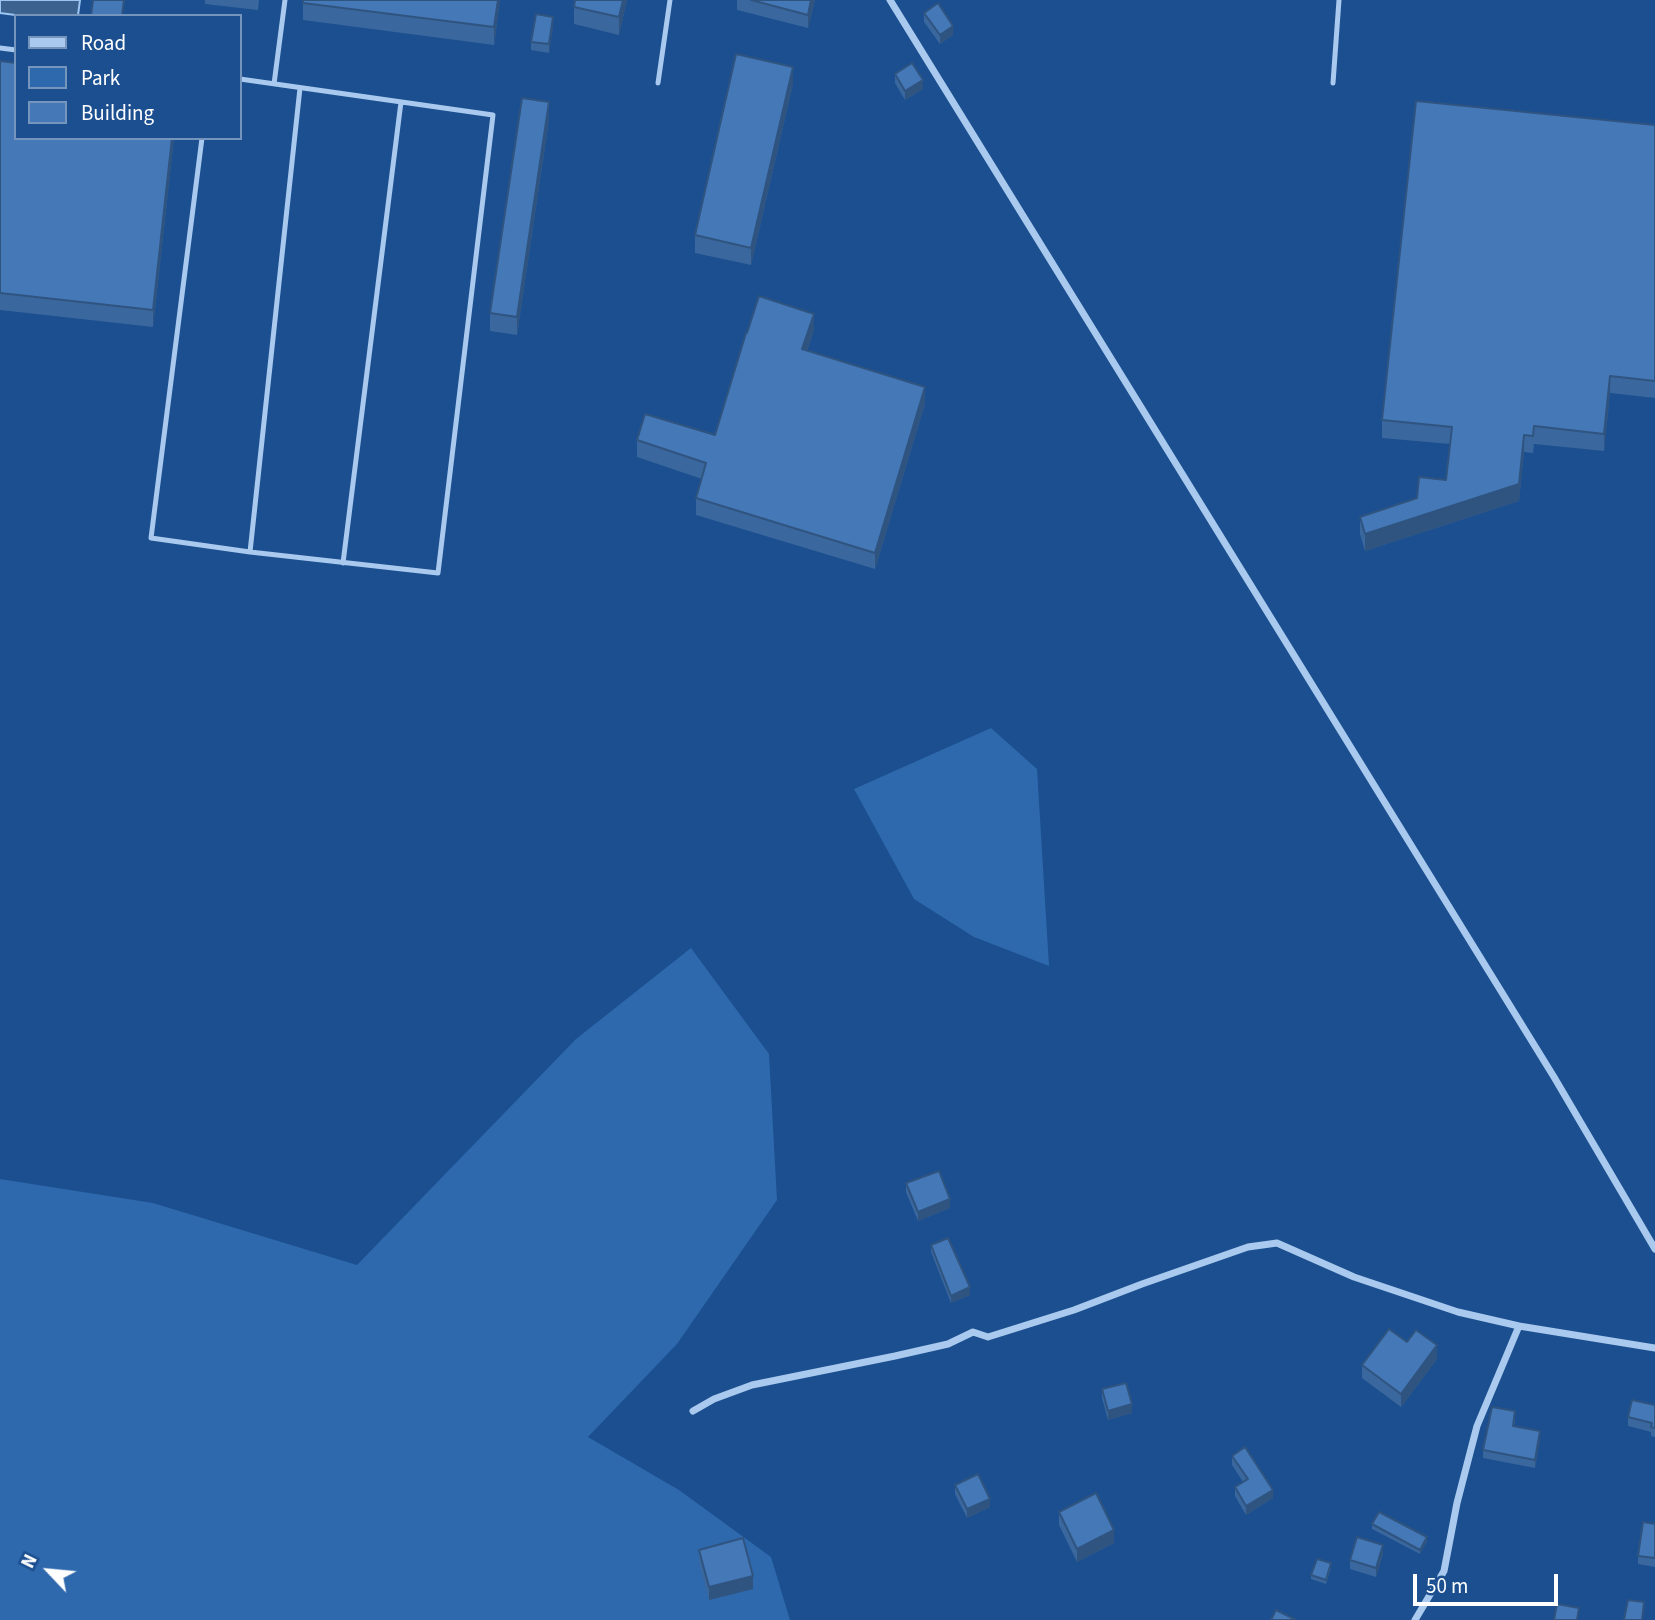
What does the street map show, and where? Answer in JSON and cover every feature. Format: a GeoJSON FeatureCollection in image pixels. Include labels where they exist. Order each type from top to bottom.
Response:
{"type":"FeatureCollection","features":[{"type":"Feature","properties":{"kind":"street"},"geometry":{"type":"LineString","coordinates":[[890,0],[1554,1077],[1655,1250]]}},
{"type":"Feature","properties":{"kind":"street"},"geometry":{"type":"LineString","coordinates":[[693,1411],[714,1399],[752,1385],[935,1347],[973,1332],[988,1337],[1074,1310],[1142,1283],[1248,1247],[1277,1243],[1354,1277],[1458,1312],[1519,1326],[1655,1348]]}},
{"type":"Feature","properties":{"kind":"street"},"geometry":{"type":"LineString","coordinates":[[1415,1620],[1444,1571],[1457,1503],[1477,1426],[1519,1326]]}},
{"type":"Feature","properties":{"kind":"lane"},"geometry":{"type":"LineString","coordinates":[[274,84],[285,0]]}},
{"type":"Feature","properties":{"kind":"lane"},"geometry":{"type":"LineString","coordinates":[[658,83],[670,0]]}},
{"type":"Feature","properties":{"kind":"lane"},"geometry":{"type":"LineString","coordinates":[[1334,83],[1339,0]]}},
{"type":"Feature","properties":{"kind":"lane"},"geometry":{"type":"LineString","coordinates":[[202,140],[150,538],[438,573],[493,115],[242,79]]}},
{"type":"Feature","properties":{"kind":"lane"},"geometry":{"type":"LineString","coordinates":[[250,552],[300,88]]}},
{"type":"Feature","properties":{"kind":"lane"},"geometry":{"type":"LineString","coordinates":[[343,563],[401,102]]}},
{"type":"Feature","properties":{"kind":"green space"},"geometry":{"type":"Polygon","coordinates":[[[991,728],[1037,769],[1049,966],[974,937],[914,899],[854,789],[991,728]]]}},
{"type":"Feature","properties":{"kind":"green space"},"geometry":{"type":"Polygon","coordinates":[[[691,948],[769,1054],[777,1200],[677,1344],[588,1437],[679,1490],[771,1557],[790,1620],[0,1620],[0,1179],[153,1203],[357,1265],[576,1039],[691,948]]]}},
{"type":"Feature","properties":{"kind":"shaded area"},"geometry":{"type":"Polygon","coordinates":[[[0,0],[80,0],[78,14],[0,13],[0,0]]]}},
{"type":"Feature","properties":{"kind":"building"},"geometry":{"type":"Polygon","coordinates":[[[93,0],[124,0],[122,14],[91,14],[93,0]]]}},
{"type":"Feature","properties":{"kind":"building"},"geometry":{"type":"Polygon","coordinates":[[[303,0],[498,0],[494,27],[303,3],[303,0]]]}},
{"type":"Feature","properties":{"kind":"building"},"geometry":{"type":"Polygon","coordinates":[[[575,0],[623,0],[619,17],[574,7],[575,0]]]}},
{"type":"Feature","properties":{"kind":"building"},"geometry":{"type":"Polygon","coordinates":[[[751,0],[811,0],[808,15],[751,0]]]}},
{"type":"Feature","properties":{"kind":"building"},"geometry":{"type":"Polygon","coordinates":[[[938,3],[953,26],[940,35],[924,13],[938,3]]]}},
{"type":"Feature","properties":{"kind":"building"},"geometry":{"type":"Polygon","coordinates":[[[536,14],[553,17],[549,44],[531,42],[536,14]]]}},
{"type":"Feature","properties":{"kind":"building"},"geometry":{"type":"Polygon","coordinates":[[[736,54],[793,67],[751,248],[695,235],[736,54]]]}},
{"type":"Feature","properties":{"kind":"building"},"geometry":{"type":"Polygon","coordinates":[[[0,61],[14,63],[14,140],[172,140],[153,310],[0,293],[0,61]]]}},
{"type":"Feature","properties":{"kind":"building"},"geometry":{"type":"Polygon","coordinates":[[[912,63],[923,80],[905,91],[895,74],[912,63]]]}},
{"type":"Feature","properties":{"kind":"building"},"geometry":{"type":"Polygon","coordinates":[[[522,98],[549,102],[517,317],[490,313],[522,98]]]}},
{"type":"Feature","properties":{"kind":"building"},"geometry":{"type":"Polygon","coordinates":[[[1416,101],[1655,125],[1655,381],[1610,376],[1604,434],[1534,426],[1533,436],[1524,435],[1519,484],[1365,534],[1360,517],[1417,498],[1419,477],[1446,480],[1452,427],[1382,420],[1416,101]]]}},
{"type":"Feature","properties":{"kind":"building"},"geometry":{"type":"Polygon","coordinates":[[[759,296],[814,314],[802,349],[925,387],[875,553],[696,498],[706,463],[637,440],[645,414],[715,435],[759,296]]]}},
{"type":"Feature","properties":{"kind":"building"},"geometry":{"type":"Polygon","coordinates":[[[939,1171],[950,1199],[918,1212],[906,1183],[939,1171]]]}},
{"type":"Feature","properties":{"kind":"building"},"geometry":{"type":"Polygon","coordinates":[[[948,1238],[970,1287],[951,1296],[931,1245],[948,1238]]]}},
{"type":"Feature","properties":{"kind":"building"},"geometry":{"type":"Polygon","coordinates":[[[1389,1329],[1407,1342],[1416,1330],[1437,1345],[1401,1394],[1362,1365],[1389,1329]]]}},
{"type":"Feature","properties":{"kind":"building"},"geometry":{"type":"Polygon","coordinates":[[[1126,1383],[1132,1404],[1108,1411],[1102,1389],[1126,1383]]]}},
{"type":"Feature","properties":{"kind":"building"},"geometry":{"type":"Polygon","coordinates":[[[1632,1400],[1655,1405],[1655,1428],[1651,1427],[1652,1423],[1628,1417],[1632,1400]]]}},
{"type":"Feature","properties":{"kind":"building"},"geometry":{"type":"Polygon","coordinates":[[[1492,1407],[1515,1411],[1513,1426],[1540,1431],[1535,1460],[1483,1450],[1492,1407]]]}},
{"type":"Feature","properties":{"kind":"building"},"geometry":{"type":"Polygon","coordinates":[[[1245,1447],[1273,1490],[1246,1506],[1235,1487],[1248,1479],[1232,1456],[1245,1447]]]}},
{"type":"Feature","properties":{"kind":"building"},"geometry":{"type":"Polygon","coordinates":[[[978,1474],[990,1499],[967,1509],[955,1485],[978,1474]]]}},
{"type":"Feature","properties":{"kind":"building"},"geometry":{"type":"Polygon","coordinates":[[[1096,1493],[1114,1530],[1077,1549],[1059,1512],[1096,1493]]]}},
{"type":"Feature","properties":{"kind":"building"},"geometry":{"type":"Polygon","coordinates":[[[1379,1512],[1427,1537],[1420,1550],[1372,1524],[1379,1512]]]}},
{"type":"Feature","properties":{"kind":"building"},"geometry":{"type":"Polygon","coordinates":[[[1643,1522],[1655,1524],[1655,1558],[1638,1556],[1643,1522]]]}},
{"type":"Feature","properties":{"kind":"building"},"geometry":{"type":"Polygon","coordinates":[[[1357,1537],[1383,1545],[1376,1568],[1350,1560],[1357,1537]]]}},
{"type":"Feature","properties":{"kind":"building"},"geometry":{"type":"Polygon","coordinates":[[[743,1538],[753,1576],[709,1587],[699,1550],[743,1538]]]}},
{"type":"Feature","properties":{"kind":"building"},"geometry":{"type":"Polygon","coordinates":[[[1317,1559],[1331,1563],[1326,1580],[1311,1575],[1317,1559]]]}},
{"type":"Feature","properties":{"kind":"building"},"geometry":{"type":"Polygon","coordinates":[[[1628,1600],[1644,1602],[1642,1620],[1624,1620],[1628,1600]]]}},
{"type":"Feature","properties":{"kind":"building"},"geometry":{"type":"Polygon","coordinates":[[[1557,1604],[1579,1608],[1577,1620],[1554,1620],[1557,1604]]]}},
{"type":"Feature","properties":{"kind":"building"},"geometry":{"type":"Polygon","coordinates":[[[1276,1610],[1296,1620],[1271,1620],[1276,1610]]]}}]}
